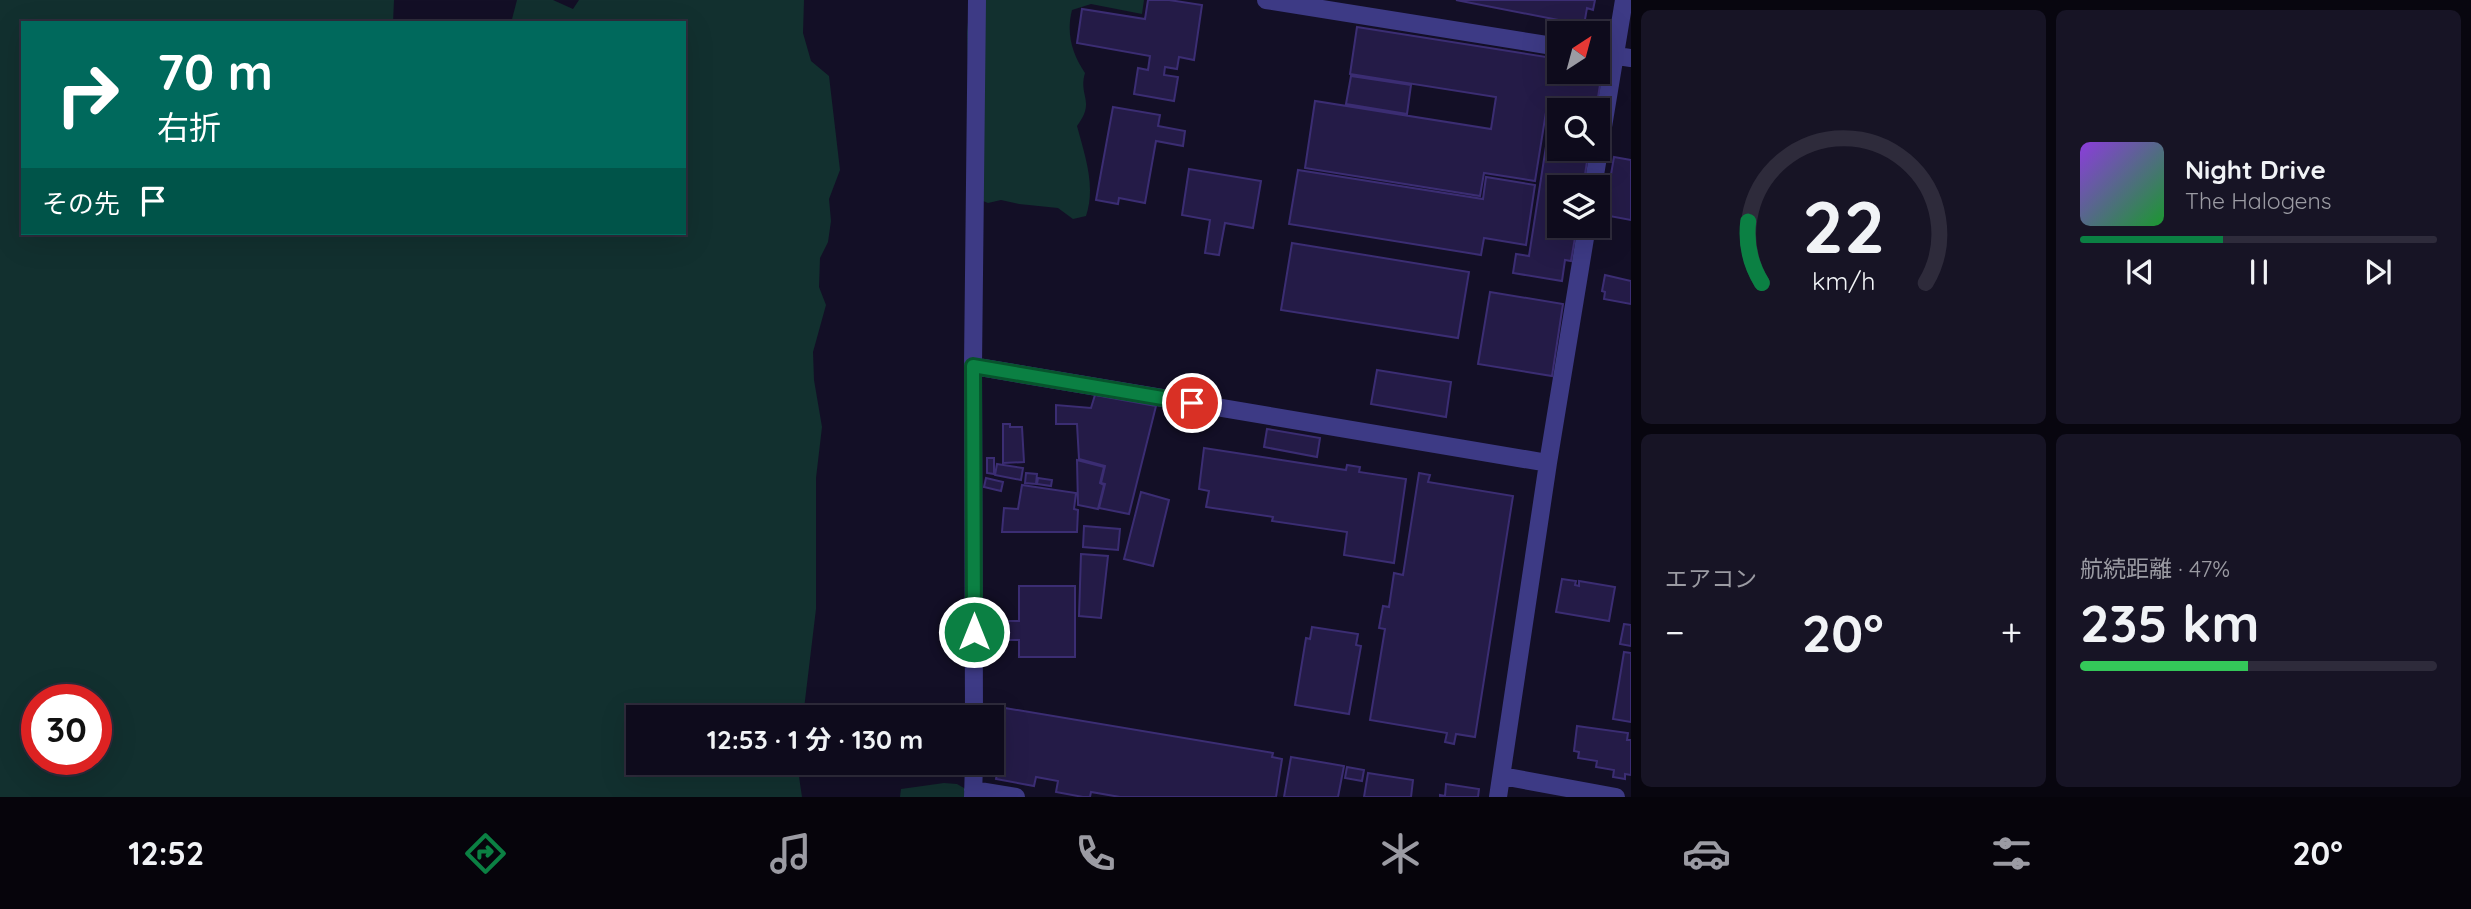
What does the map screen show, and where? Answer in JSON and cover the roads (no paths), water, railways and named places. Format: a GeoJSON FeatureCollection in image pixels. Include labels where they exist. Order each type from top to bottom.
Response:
{"type":"FeatureCollection","features":[{"type":"Feature","properties":{"kind":"street"},"geometry":{"type":"LineString","coordinates":[[974,705],[973,366],[977,0]]}},
{"type":"Feature","properties":{"kind":"street"},"geometry":{"type":"LineString","coordinates":[[1265,0],[1547,45]]}},
{"type":"Feature","properties":{"kind":"street"},"geometry":{"type":"LineString","coordinates":[[1596,175],[1624,0]]}},
{"type":"Feature","properties":{"kind":"street"},"geometry":{"type":"LineString","coordinates":[[1498,797],[1585,238]]}},
{"type":"Feature","properties":{"kind":"street"},"geometry":{"type":"LineString","coordinates":[[973,366],[1549,463]]}},
{"type":"Feature","properties":{"kind":"street"},"geometry":{"type":"LineString","coordinates":[[974,775],[973,794],[1016,797]]}},
{"type":"Feature","properties":{"kind":"street"},"geometry":{"type":"LineString","coordinates":[[1502,776],[1616,797]]}}]}
